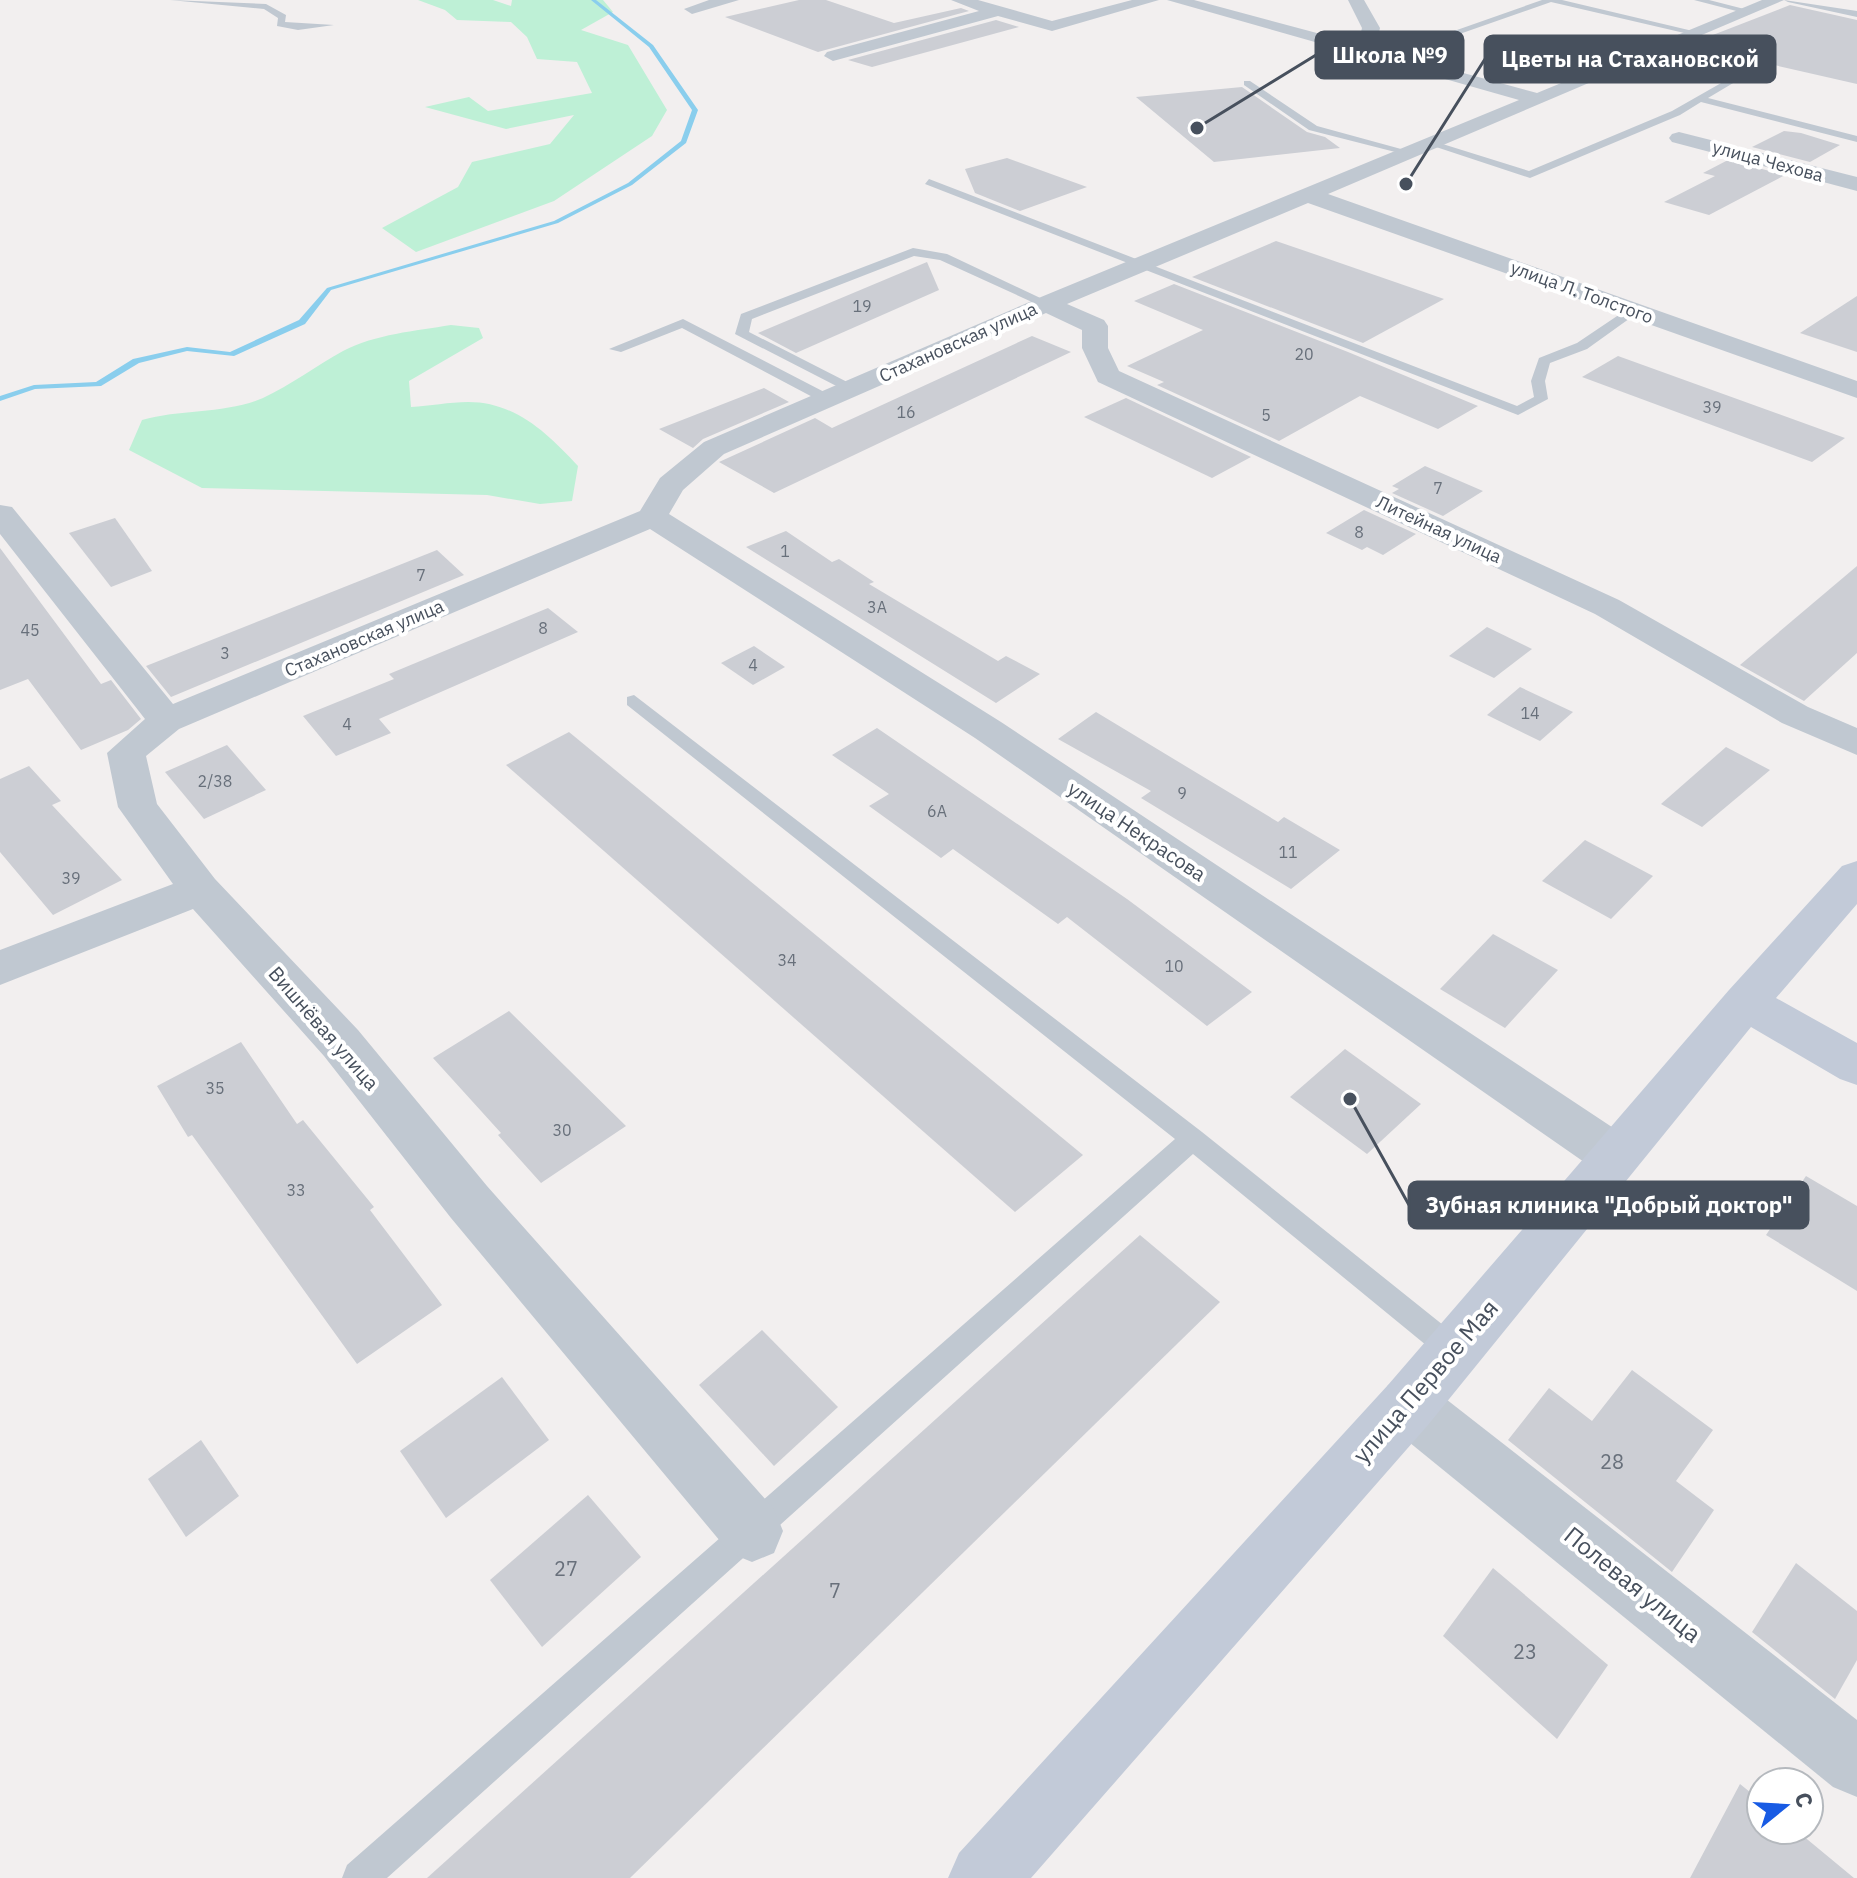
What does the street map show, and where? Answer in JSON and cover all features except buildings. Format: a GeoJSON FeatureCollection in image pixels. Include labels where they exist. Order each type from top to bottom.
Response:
{"type":"FeatureCollection","features":[{"type":"Feature","properties":{"kind":"street"},"geometry":{"type":"LineString","coordinates":[[692,9],[731,0]]}},
{"type":"Feature","properties":{"kind":"street"},"geometry":{"type":"LineString","coordinates":[[959,0],[1052,26],[1151,0]]}},
{"type":"Feature","properties":{"kind":"street"},"geometry":{"type":"LineString","coordinates":[[1175,0],[1535,98]]}},
{"type":"Feature","properties":{"kind":"street"},"geometry":{"type":"LineString","coordinates":[[1356,0],[1371,28],[1365,52]]}},
{"type":"Feature","properties":{"kind":"street","name":"Стахановская улица"},"geometry":{"type":"LineString","coordinates":[[166,721],[652,517],[671,485],[714,448],[1755,4]]}},
{"type":"Feature","properties":{"kind":"street"},"geometry":{"type":"LineString","coordinates":[[833,56],[998,11]]}},
{"type":"Feature","properties":{"kind":"street","name":"улица Чехова"},"geometry":{"type":"LineString","coordinates":[[1679,138],[1857,184]]}},
{"type":"Feature","properties":{"kind":"street","name":"улица Л. Толстого"},"geometry":{"type":"LineString","coordinates":[[1308,195],[1857,390]]}},
{"type":"Feature","properties":{"kind":"street","name":"Литейная улица"},"geometry":{"type":"LineString","coordinates":[[1047,304],[1095,326],[1095,348],[1108,376],[1607,607],[1781,708],[1857,743]]}},
{"type":"Feature","properties":{"kind":"street"},"geometry":{"type":"LineString","coordinates":[[1,514],[166,721]]}},
{"type":"Feature","properties":{"kind":"street","name":"улица Некрасова"},"geometry":{"type":"LineString","coordinates":[[652,517],[988,730],[1615,1156]]}},
{"type":"Feature","properties":{"kind":"street","name":"Вишнёвая улица"},"geometry":{"type":"LineString","coordinates":[[166,721],[126,753],[138,807],[200,890],[341,1043],[469,1202],[752,1531]]}},
{"type":"Feature","properties":{"kind":"street","name":"улица Первое Мая"},"geometry":{"type":"LineString","coordinates":[[1003,1871],[1408,1405],[1745,1002],[1857,876]]}},
{"type":"Feature","properties":{"kind":"street"},"geometry":{"type":"LineString","coordinates":[[0,968],[200,890]]}},
{"type":"Feature","properties":{"kind":"street"},"geometry":{"type":"LineString","coordinates":[[1745,1002],[1857,1066]]}},
{"type":"Feature","properties":{"kind":"street","name":"Полевая улица"},"geometry":{"type":"LineString","coordinates":[[1408,1405],[1857,1763]]}},
{"type":"Feature","properties":{"kind":"lane"},"geometry":{"type":"LineString","coordinates":[[174,0],[266,7],[283,17],[280,24],[298,27],[330,25]]}},
{"type":"Feature","properties":{"kind":"lane"},"geometry":{"type":"LineString","coordinates":[[1385,57],[1550,0],[1693,32]]}},
{"type":"Feature","properties":{"kind":"lane"},"geometry":{"type":"LineString","coordinates":[[1698,0],[1755,4]]}},
{"type":"Feature","properties":{"kind":"lane"},"geometry":{"type":"LineString","coordinates":[[1788,0],[1857,14]]}},
{"type":"Feature","properties":{"kind":"lane"},"geometry":{"type":"LineString","coordinates":[[1247,83],[1313,128],[1418,148],[1530,175],[1676,113],[1745,73],[1649,50]]}},
{"type":"Feature","properties":{"kind":"lane"},"geometry":{"type":"LineString","coordinates":[[1700,99],[1857,139]]}},
{"type":"Feature","properties":{"kind":"lane"},"geometry":{"type":"LineString","coordinates":[[929,182],[1144,263],[1518,411],[1541,399],[1538,381],[1544,361],[1582,346],[1634,311]]}},
{"type":"Feature","properties":{"kind":"lane"},"geometry":{"type":"LineString","coordinates":[[850,389],[742,334],[746,317],[913,252],[943,257],[1047,304]]}},
{"type":"Feature","properties":{"kind":"lane"},"geometry":{"type":"LineString","coordinates":[[616,349],[683,323],[827,399]]}},
{"type":"Feature","properties":{"kind":"lane"},"geometry":{"type":"LineString","coordinates":[[634,701],[1193,1139],[1453,1350]]}},
{"type":"Feature","properties":{"kind":"lane"},"geometry":{"type":"LineString","coordinates":[[360,1878],[1193,1139]]}},
{"type":"Feature","properties":{"kind":"green space"},"geometry":{"type":"Polygon","coordinates":[[[418,0],[493,0],[511,6],[512,0],[603,0],[613,12],[581,30],[628,45],[667,110],[652,136],[554,201],[416,252],[382,228],[458,187],[472,162],[550,144],[574,115],[506,129],[425,107],[469,97],[488,111],[592,93],[577,62],[537,59],[527,37],[511,22],[457,20],[445,10],[418,0]]]}},
{"type":"Feature","properties":{"kind":"green space"},"geometry":{"type":"Polygon","coordinates":[[[451,325],[479,328],[483,338],[409,381],[411,407],[485,403],[530,422],[578,466],[572,501],[540,504],[487,495],[202,488],[129,450],[142,420],[249,403],[273,393],[356,345],[396,334],[451,325]]]}},
{"type":"Feature","properties":{"kind":"waterway"},"geometry":{"type":"LineString","coordinates":[[0,399],[34,387],[98,384],[136,361],[187,349],[231,354],[302,322],[329,289],[556,222],[630,184],[684,142],[695,110],[651,46],[593,0]]}},
{"type":"Feature","properties":{"kind":"place","name":"Школа №9"},"geometry":{"type":"Point","coordinates":[1197,128]}},
{"type":"Feature","properties":{"kind":"place","name":"Цветы на Стахановской"},"geometry":{"type":"Point","coordinates":[1406,184]}},
{"type":"Feature","properties":{"kind":"place","name":"Зубная клиника \"Добрый доктор\""},"geometry":{"type":"Point","coordinates":[1350,1099]}}]}
